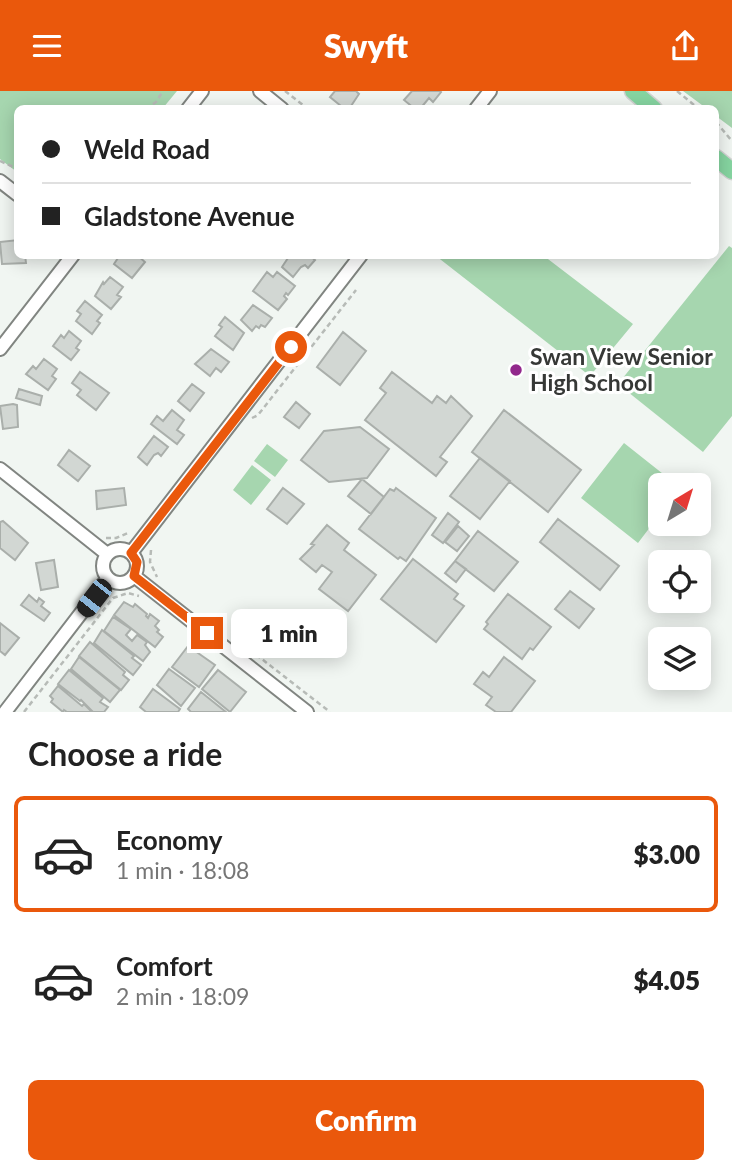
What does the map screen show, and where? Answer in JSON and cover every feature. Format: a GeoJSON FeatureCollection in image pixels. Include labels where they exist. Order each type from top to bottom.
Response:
{"type":"FeatureCollection","features":[{"type":"Feature","properties":{"kind":"main road"},"geometry":{"type":"LineString","coordinates":[[632,91],[649,105]]}},
{"type":"Feature","properties":{"kind":"street"},"geometry":{"type":"LineString","coordinates":[[191,105],[202,91]]}},
{"type":"Feature","properties":{"kind":"street"},"geometry":{"type":"LineString","coordinates":[[260,91],[277,105]]}},
{"type":"Feature","properties":{"kind":"street"},"geometry":{"type":"LineString","coordinates":[[479,105],[490,91]]}},
{"type":"Feature","properties":{"kind":"street"},"geometry":{"type":"LineString","coordinates":[[0,181],[14,192]]}},
{"type":"Feature","properties":{"kind":"street"},"geometry":{"type":"LineString","coordinates":[[0,349],[70,259]]}},
{"type":"Feature","properties":{"kind":"street"},"geometry":{"type":"LineString","coordinates":[[131,553],[358,259]]}},
{"type":"Feature","properties":{"kind":"street"},"geometry":{"type":"LineString","coordinates":[[0,469],[107,554]]}},
{"type":"Feature","properties":{"kind":"street"},"geometry":{"type":"LineString","coordinates":[[117,549],[131,553],[137,562],[134,576],[122,583],[108,579],[103,568],[107,554],[117,549]]}},
{"type":"Feature","properties":{"kind":"street"},"geometry":{"type":"LineString","coordinates":[[134,576],[307,712]]}},
{"type":"Feature","properties":{"kind":"street"},"geometry":{"type":"LineString","coordinates":[[5,712],[108,579]]}},
{"type":"Feature","properties":{"kind":"path"},"geometry":{"type":"LineString","coordinates":[[152,105],[163,91]]}},
{"type":"Feature","properties":{"kind":"path"},"geometry":{"type":"LineString","coordinates":[[285,91],[303,105]]}},
{"type":"Feature","properties":{"kind":"path"},"geometry":{"type":"LineString","coordinates":[[677,91],[694,105]]}},
{"type":"Feature","properties":{"kind":"path"},"geometry":{"type":"LineString","coordinates":[[719,125],[732,141]]}},
{"type":"Feature","properties":{"kind":"path"},"geometry":{"type":"LineString","coordinates":[[247,423],[258,415],[356,290]]}},
{"type":"Feature","properties":{"kind":"path"},"geometry":{"type":"LineString","coordinates":[[153,543],[150,562],[155,575],[164,585]]}},
{"type":"Feature","properties":{"kind":"path"},"geometry":{"type":"LineString","coordinates":[[24,712],[113,598],[128,593],[141,596]]}},
{"type":"Feature","properties":{"kind":"path"},"geometry":{"type":"LineString","coordinates":[[230,634],[330,712]]}},
{"type":"Feature","properties":{"kind":"green space"},"geometry":{"type":"Polygon","coordinates":[[[0,91],[177,91],[165,105],[14,105],[14,170],[0,159],[0,91]]]}},
{"type":"Feature","properties":{"kind":"green space"},"geometry":{"type":"Polygon","coordinates":[[[683,91],[732,91],[732,128],[719,118],[719,105],[702,105],[683,91]]]}},
{"type":"Feature","properties":{"kind":"green space"},"geometry":{"type":"Polygon","coordinates":[[[729,246],[732,248],[732,416],[703,452],[618,384],[729,246]]]}},
{"type":"Feature","properties":{"kind":"green space"},"geometry":{"type":"Polygon","coordinates":[[[440,259],[548,259],[633,324],[590,376],[440,259]]]}},
{"type":"Feature","properties":{"kind":"green space"},"geometry":{"type":"Polygon","coordinates":[[[624,443],[662,473],[648,473],[648,530],[638,543],[581,498],[624,443]]]}},
{"type":"Feature","properties":{"kind":"green space"},"geometry":{"type":"Polygon","coordinates":[[[267,444],[288,460],[275,477],[254,461],[267,444]]]}},
{"type":"Feature","properties":{"kind":"green space"},"geometry":{"type":"Polygon","coordinates":[[[252,465],[271,480],[251,505],[233,490],[252,465]]]}},
{"type":"Feature","properties":{"kind":"building"},"geometry":{"type":"Polygon","coordinates":[[[335,91],[356,91],[359,94],[352,105],[340,105],[330,97],[335,91]]]}},
{"type":"Feature","properties":{"kind":"building"},"geometry":{"type":"Polygon","coordinates":[[[412,91],[441,92],[433,102],[429,98],[423,105],[410,105],[404,100],[412,91]]]}},
{"type":"Feature","properties":{"kind":"building"},"geometry":{"type":"Polygon","coordinates":[[[14,240],[14,259],[26,259],[26,263],[2,264],[0,242],[14,240]]]}},
{"type":"Feature","properties":{"kind":"building"},"geometry":{"type":"Polygon","coordinates":[[[117,259],[142,259],[145,262],[132,278],[114,264],[117,259]]]}},
{"type":"Feature","properties":{"kind":"building"},"geometry":{"type":"Polygon","coordinates":[[[287,259],[315,260],[308,268],[305,265],[301,267],[293,277],[282,267],[287,259]]]}},
{"type":"Feature","properties":{"kind":"building"},"geometry":{"type":"Polygon","coordinates":[[[267,272],[273,277],[277,272],[295,286],[288,295],[286,293],[284,296],[287,299],[278,310],[253,291],[267,272]]]}},
{"type":"Feature","properties":{"kind":"building"},"geometry":{"type":"Polygon","coordinates":[[[110,277],[123,287],[117,295],[121,297],[111,309],[95,296],[103,282],[104,284],[110,277]]]}},
{"type":"Feature","properties":{"kind":"building"},"geometry":{"type":"Polygon","coordinates":[[[85,301],[102,315],[92,334],[76,321],[81,314],[77,311],[85,301]]]}},
{"type":"Feature","properties":{"kind":"building"},"geometry":{"type":"Polygon","coordinates":[[[253,305],[272,318],[265,327],[256,326],[252,331],[241,320],[253,305]]]}},
{"type":"Feature","properties":{"kind":"building"},"geometry":{"type":"Polygon","coordinates":[[[225,317],[244,333],[233,350],[215,336],[225,317]]]}},
{"type":"Feature","properties":{"kind":"building"},"geometry":{"type":"Polygon","coordinates":[[[69,331],[81,341],[76,348],[79,350],[71,360],[53,346],[61,335],[64,338],[69,331]]]}},
{"type":"Feature","properties":{"kind":"building"},"geometry":{"type":"Polygon","coordinates":[[[343,332],[366,351],[340,385],[317,367],[343,332]]]}},
{"type":"Feature","properties":{"kind":"building"},"geometry":{"type":"Polygon","coordinates":[[[211,349],[229,362],[221,372],[216,368],[210,376],[195,364],[211,349]]]}},
{"type":"Feature","properties":{"kind":"building"},"geometry":{"type":"Polygon","coordinates":[[[44,359],[57,369],[52,376],[56,379],[48,390],[26,374],[33,366],[36,369],[44,359]]]}},
{"type":"Feature","properties":{"kind":"building"},"geometry":{"type":"Polygon","coordinates":[[[80,372],[109,393],[96,410],[77,395],[81,390],[72,383],[80,372]]]}},
{"type":"Feature","properties":{"kind":"building"},"geometry":{"type":"Polygon","coordinates":[[[392,372],[432,403],[437,396],[446,403],[451,396],[472,416],[440,457],[447,462],[436,476],[365,420],[386,393],[380,388],[392,372]]]}},
{"type":"Feature","properties":{"kind":"building"},"geometry":{"type":"Polygon","coordinates":[[[192,384],[204,393],[190,411],[178,401],[192,384]]]}},
{"type":"Feature","properties":{"kind":"building"},"geometry":{"type":"Polygon","coordinates":[[[19,389],[42,396],[40,405],[16,398],[19,389]]]}},
{"type":"Feature","properties":{"kind":"building"},"geometry":{"type":"Polygon","coordinates":[[[296,402],[310,414],[299,428],[284,417],[296,402]]]}},
{"type":"Feature","properties":{"kind":"building"},"geometry":{"type":"Polygon","coordinates":[[[17,405],[18,427],[3,429],[0,406],[17,405]]]}},
{"type":"Feature","properties":{"kind":"building"},"geometry":{"type":"Polygon","coordinates":[[[172,410],[184,420],[177,430],[184,435],[177,444],[151,424],[157,416],[163,421],[172,410]]]}},
{"type":"Feature","properties":{"kind":"building"},"geometry":{"type":"Polygon","coordinates":[[[504,410],[581,470],[548,512],[472,452],[504,410]]]}},
{"type":"Feature","properties":{"kind":"building"},"geometry":{"type":"Polygon","coordinates":[[[360,427],[389,449],[367,478],[329,482],[301,460],[324,431],[360,427]]]}},
{"type":"Feature","properties":{"kind":"building"},"geometry":{"type":"Polygon","coordinates":[[[154,436],[168,447],[161,456],[158,453],[154,455],[147,465],[138,457],[154,436]]]}},
{"type":"Feature","properties":{"kind":"building"},"geometry":{"type":"Polygon","coordinates":[[[69,450],[90,466],[78,481],[58,465],[69,450]]]}},
{"type":"Feature","properties":{"kind":"building"},"geometry":{"type":"Polygon","coordinates":[[[480,458],[510,481],[480,519],[450,496],[480,458]]]}},
{"type":"Feature","properties":{"kind":"building"},"geometry":{"type":"Polygon","coordinates":[[[362,479],[384,497],[371,514],[348,496],[362,479]]]}},
{"type":"Feature","properties":{"kind":"building"},"geometry":{"type":"Polygon","coordinates":[[[124,488],[126,505],[97,509],[96,491],[124,488]]]}},
{"type":"Feature","properties":{"kind":"building"},"geometry":{"type":"Polygon","coordinates":[[[283,488],[304,504],[287,524],[267,509],[283,488]]]}},
{"type":"Feature","properties":{"kind":"building"},"geometry":{"type":"Polygon","coordinates":[[[396,488],[436,518],[406,561],[400,557],[398,559],[359,529],[390,489],[394,491],[396,488]]]}},
{"type":"Feature","properties":{"kind":"building"},"geometry":{"type":"Polygon","coordinates":[[[448,513],[459,522],[443,543],[432,535],[448,513]]]}},
{"type":"Feature","properties":{"kind":"building"},"geometry":{"type":"Polygon","coordinates":[[[558,519],[619,566],[600,590],[540,542],[558,519]]]}},
{"type":"Feature","properties":{"kind":"building"},"geometry":{"type":"Polygon","coordinates":[[[3,521],[28,543],[15,560],[0,548],[0,522],[3,521]]]}},
{"type":"Feature","properties":{"kind":"building"},"geometry":{"type":"Polygon","coordinates":[[[327,525],[349,543],[344,550],[376,575],[348,611],[319,589],[332,572],[322,565],[316,572],[300,559],[314,545],[311,544],[327,525]]]}},
{"type":"Feature","properties":{"kind":"building"},"geometry":{"type":"Polygon","coordinates":[[[458,526],[469,536],[457,551],[445,542],[458,526]]]}},
{"type":"Feature","properties":{"kind":"building"},"geometry":{"type":"Polygon","coordinates":[[[478,531],[518,562],[494,591],[455,561],[478,531]]]}},
{"type":"Feature","properties":{"kind":"building"},"geometry":{"type":"Polygon","coordinates":[[[413,559],[458,594],[454,599],[464,606],[436,642],[381,599],[413,559]]]}},
{"type":"Feature","properties":{"kind":"building"},"geometry":{"type":"Polygon","coordinates":[[[54,560],[58,587],[41,590],[36,563],[54,560]]]}},
{"type":"Feature","properties":{"kind":"building"},"geometry":{"type":"Polygon","coordinates":[[[455,561],[466,569],[456,582],[445,573],[455,561]]]}},
{"type":"Feature","properties":{"kind":"building"},"geometry":{"type":"Polygon","coordinates":[[[570,591],[594,609],[579,628],[555,609],[570,591]]]}},
{"type":"Feature","properties":{"kind":"building"},"geometry":{"type":"Polygon","coordinates":[[[508,594],[551,627],[533,650],[530,648],[522,659],[484,629],[488,624],[486,622],[508,594]]]}},
{"type":"Feature","properties":{"kind":"building"},"geometry":{"type":"Polygon","coordinates":[[[29,595],[37,602],[39,598],[44,602],[41,606],[50,613],[44,621],[21,605],[29,595]]]}},
{"type":"Feature","properties":{"kind":"building"},"geometry":{"type":"Polygon","coordinates":[[[124,602],[133,607],[135,604],[148,618],[150,614],[159,621],[155,626],[163,637],[155,647],[114,615],[124,602]]]}},
{"type":"Feature","properties":{"kind":"building"},"geometry":{"type":"Polygon","coordinates":[[[113,617],[131,629],[126,635],[132,641],[137,635],[147,642],[145,645],[150,652],[143,661],[104,631],[113,617]]]}},
{"type":"Feature","properties":{"kind":"building"},"geometry":{"type":"Polygon","coordinates":[[[0,623],[19,638],[5,655],[0,651],[0,623]]]}},
{"type":"Feature","properties":{"kind":"building"},"geometry":{"type":"Polygon","coordinates":[[[102,630],[141,665],[133,675],[94,643],[102,630]]]}},
{"type":"Feature","properties":{"kind":"building"},"geometry":{"type":"Polygon","coordinates":[[[90,642],[125,672],[123,675],[129,680],[121,690],[79,656],[90,642]]]}},
{"type":"Feature","properties":{"kind":"building"},"geometry":{"type":"Polygon","coordinates":[[[188,646],[215,665],[199,687],[172,667],[188,646]]]}},
{"type":"Feature","properties":{"kind":"building"},"geometry":{"type":"Polygon","coordinates":[[[79,657],[120,690],[110,702],[71,669],[79,657]]]}},
{"type":"Feature","properties":{"kind":"building"},"geometry":{"type":"Polygon","coordinates":[[[504,657],[535,681],[511,712],[496,712],[486,705],[492,697],[474,684],[483,672],[489,677],[504,657]]]}},
{"type":"Feature","properties":{"kind":"building"},"geometry":{"type":"Polygon","coordinates":[[[169,669],[195,688],[181,706],[157,685],[169,669]]]}},
{"type":"Feature","properties":{"kind":"building"},"geometry":{"type":"Polygon","coordinates":[[[69,670],[103,698],[100,702],[108,707],[104,712],[93,712],[58,684],[69,670]]]}},
{"type":"Feature","properties":{"kind":"building"},"geometry":{"type":"Polygon","coordinates":[[[218,670],[246,692],[230,712],[202,689],[218,670]]]}},
{"type":"Feature","properties":{"kind":"building"},"geometry":{"type":"Polygon","coordinates":[[[58,686],[92,712],[63,712],[51,702],[53,699],[50,696],[58,686]]]}},
{"type":"Feature","properties":{"kind":"building"},"geometry":{"type":"Polygon","coordinates":[[[153,689],[180,709],[178,712],[146,712],[140,707],[153,689]]]}},
{"type":"Feature","properties":{"kind":"building"},"geometry":{"type":"Polygon","coordinates":[[[201,692],[226,712],[191,712],[188,709],[201,692]]]}},
{"type":"Feature","properties":{"kind":"place","name":"Swan View Senior High School"},"geometry":{"type":"Point","coordinates":[516,370]}},
{"type":"Feature","properties":{"kind":"route"},"geometry":{"type":"LineString","coordinates":[[207,633],[134,576],[137,562],[131,553],[291,347]]}}]}
